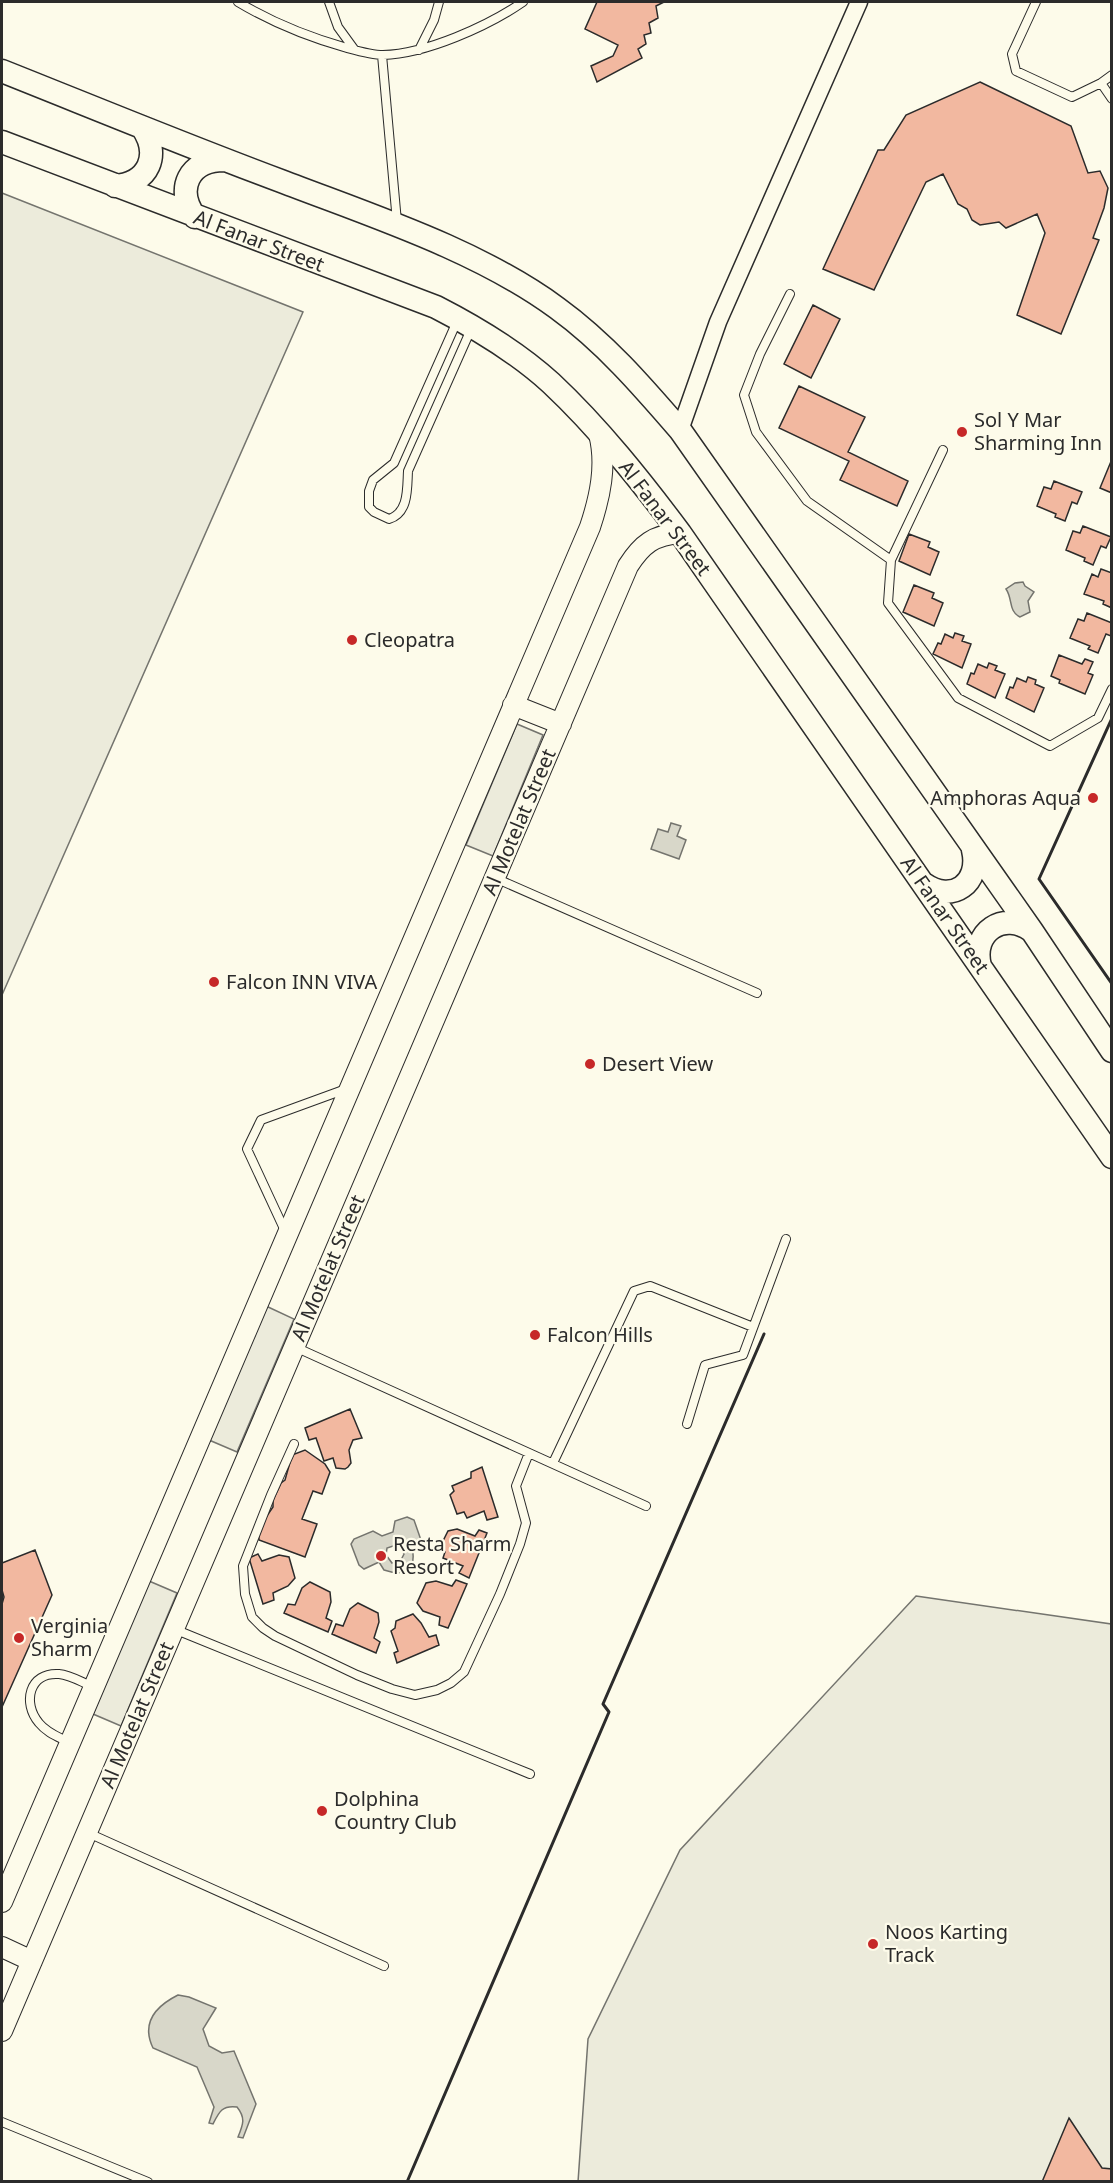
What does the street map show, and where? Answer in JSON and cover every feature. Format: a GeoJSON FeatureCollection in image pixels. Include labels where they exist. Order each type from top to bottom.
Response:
{"type":"FeatureCollection","features":[{"type":"Feature","properties":{"kind":"main road"},"geometry":{"type":"LineString","coordinates":[[2,72],[224,160],[398,225],[507,276],[557,308],[602,346],[680,429],[1032,932],[1112,1051]]}},
{"type":"Feature","properties":{"kind":"main road"},"geometry":{"type":"LineString","coordinates":[[115,186],[126,185],[137,180],[146,171],[152,148],[142,127]]}},
{"type":"Feature","properties":{"kind":"main road","name":"Al Fanar Street"},"geometry":{"type":"LineString","coordinates":[[2,142],[436,307],[465,322],[525,362],[551,384],[641,481],[680,533],[1112,1157]]}},
{"type":"Feature","properties":{"kind":"main road"},"geometry":{"type":"LineString","coordinates":[[195,217],[188,207],[185,195],[186,184],[192,173],[201,165],[212,160],[224,160]]}},
{"type":"Feature","properties":{"kind":"main road"},"geometry":{"type":"LineString","coordinates":[[924,884],[930,889],[946,892],[962,887],[973,874],[975,866],[973,850]]}},
{"type":"Feature","properties":{"kind":"main road"},"geometry":{"type":"LineString","coordinates":[[980,966],[978,949],[981,940],[992,928],[1009,922],[1025,926],[1032,932]]}},
{"type":"Feature","properties":{"kind":"street"},"geometry":{"type":"LineString","coordinates":[[680,429],[718,322],[859,2]]}},
{"type":"Feature","properties":{"kind":"street"},"geometry":{"type":"LineString","coordinates":[[2,1902],[596,507],[602,465],[599,434]]}},
{"type":"Feature","properties":{"kind":"street","name":"Al Motelat Street"},"geometry":{"type":"LineString","coordinates":[[2,2031],[628,566],[642,547],[653,539],[665,534],[680,533]]}},
{"type":"Feature","properties":{"kind":"street"},"geometry":{"type":"LineString","coordinates":[[513,705],[561,724]]}},
{"type":"Feature","properties":{"kind":"street"},"geometry":{"type":"LineString","coordinates":[[2,1947],[32,1960]]}},
{"type":"Feature","properties":{"kind":"lane"},"geometry":{"type":"LineString","coordinates":[[238,2],[288,28],[354,50],[382,55],[419,50],[492,21],[523,2]]}},
{"type":"Feature","properties":{"kind":"lane"},"geometry":{"type":"LineString","coordinates":[[329,2],[338,27],[354,50]]}},
{"type":"Feature","properties":{"kind":"lane"},"geometry":{"type":"LineString","coordinates":[[419,50],[440,2]]}},
{"type":"Feature","properties":{"kind":"lane"},"geometry":{"type":"LineString","coordinates":[[1035,2],[1012,54],[1016,71],[1072,97],[1112,75]]}},
{"type":"Feature","properties":{"kind":"lane"},"geometry":{"type":"LineString","coordinates":[[382,55],[398,225]]}},
{"type":"Feature","properties":{"kind":"lane"},"geometry":{"type":"LineString","coordinates":[[1101,83],[1112,99]]}},
{"type":"Feature","properties":{"kind":"lane"},"geometry":{"type":"LineString","coordinates":[[790,294],[760,354],[744,395],[756,432],[807,501],[891,560]]}},
{"type":"Feature","properties":{"kind":"lane"},"geometry":{"type":"LineString","coordinates":[[465,322],[408,471],[407,494],[400,513],[389,519],[369,507],[373,480],[394,463],[465,322]]}},
{"type":"Feature","properties":{"kind":"lane"},"geometry":{"type":"LineString","coordinates":[[943,450],[891,560],[888,603],[958,698],[1050,746],[1098,718],[1112,689]]}},
{"type":"Feature","properties":{"kind":"lane"},"geometry":{"type":"LineString","coordinates":[[495,878],[757,993]]}},
{"type":"Feature","properties":{"kind":"lane"},"geometry":{"type":"LineString","coordinates":[[287,1234],[247,1149],[261,1120],[349,1088]]}},
{"type":"Feature","properties":{"kind":"lane"},"geometry":{"type":"LineString","coordinates":[[687,1424],[705,1365],[744,1355],[786,1239]]}},
{"type":"Feature","properties":{"kind":"lane"},"geometry":{"type":"LineString","coordinates":[[553,1463],[634,1291],[650,1286],[753,1327]]}},
{"type":"Feature","properties":{"kind":"lane"},"geometry":{"type":"LineString","coordinates":[[295,1346],[646,1506]]}},
{"type":"Feature","properties":{"kind":"lane"},"geometry":{"type":"LineString","coordinates":[[294,1444],[243,1566],[244,1594],[252,1617],[275,1636],[357,1675],[415,1695],[437,1690],[451,1683],[464,1672],[480,1639],[516,1554],[526,1523],[516,1486],[529,1453]]}},
{"type":"Feature","properties":{"kind":"lane"},"geometry":{"type":"LineString","coordinates":[[174,1628],[530,1774]]}},
{"type":"Feature","properties":{"kind":"lane"},"geometry":{"type":"LineString","coordinates":[[70,1743],[45,1730],[29,1708],[28,1698],[36,1682],[44,1676],[53,1674],[69,1676],[94,1688]]}},
{"type":"Feature","properties":{"kind":"lane"},"geometry":{"type":"LineString","coordinates":[[86,1832],[384,1966]]}},
{"type":"Feature","properties":{"kind":"lane"},"geometry":{"type":"LineString","coordinates":[[2,2122],[148,2181]]}},
{"type":"Feature","properties":{"kind":"shaded area"},"geometry":{"type":"Polygon","coordinates":[[[2,193],[303,312],[2,995],[2,193]]]}},
{"type":"Feature","properties":{"kind":"shaded area"},"geometry":{"type":"Polygon","coordinates":[[[1023,582],[1034,592],[1028,601],[1030,612],[1020,617],[1012,608],[1006,589],[1015,583],[1023,582]]]}},
{"type":"Feature","properties":{"kind":"shaded area"},"geometry":{"type":"Polygon","coordinates":[[[517,724],[543,735],[493,856],[466,845],[517,724]]]}},
{"type":"Feature","properties":{"kind":"shaded area"},"geometry":{"type":"Polygon","coordinates":[[[671,823],[681,826],[677,836],[686,840],[679,859],[651,849],[658,829],[668,832],[671,823]]]}},
{"type":"Feature","properties":{"kind":"shaded area"},"geometry":{"type":"Polygon","coordinates":[[[266,1306],[294,1319],[237,1452],[209,1440],[266,1306]]]}},
{"type":"Feature","properties":{"kind":"shaded area"},"geometry":{"type":"Polygon","coordinates":[[[407,1517],[414,1520],[422,1543],[412,1547],[411,1566],[408,1570],[398,1573],[384,1570],[379,1562],[364,1569],[359,1565],[351,1544],[354,1539],[373,1531],[382,1536],[393,1532],[395,1521],[407,1517]],[[396,1545],[387,1548],[386,1555],[392,1563],[401,1560],[404,1554],[396,1545]]]}},
{"type":"Feature","properties":{"kind":"shaded area"},"geometry":{"type":"Polygon","coordinates":[[[149,1581],[177,1593],[121,1726],[93,1714],[149,1581]]]}},
{"type":"Feature","properties":{"kind":"shaded area","name":"Noos Karting Track"},"geometry":{"type":"Polygon","coordinates":[[[916,1596],[1111,1624],[1111,2181],[578,2182],[588,2039],[680,1850],[916,1596]]]}},
{"type":"Feature","properties":{"kind":"shaded area"},"geometry":{"type":"Polygon","coordinates":[[[178,1995],[216,2008],[203,2029],[209,2046],[222,2053],[234,2051],[256,2104],[243,2138],[238,2137],[243,2122],[237,2107],[224,2108],[213,2124],[209,2123],[214,2107],[197,2067],[153,2048],[149,2031],[153,2016],[163,2004],[178,1995]]]}},
{"type":"Feature","properties":{"kind":"building"},"geometry":{"type":"Polygon","coordinates":[[[597,2],[664,2],[656,6],[658,18],[649,23],[651,33],[644,35],[646,44],[638,49],[642,58],[597,82],[591,66],[613,56],[618,45],[585,29],[597,2]]]}},
{"type":"Feature","properties":{"kind":"building"},"geometry":{"type":"Polygon","coordinates":[[[980,82],[1071,126],[1088,173],[1100,171],[1108,188],[1104,208],[1093,238],[1099,240],[1061,334],[1017,315],[1045,233],[1037,214],[1006,228],[999,222],[980,225],[972,220],[967,209],[958,204],[943,174],[926,182],[874,290],[823,269],[878,150],[884,150],[906,115],[980,82]]]}},
{"type":"Feature","properties":{"kind":"building"},"geometry":{"type":"Polygon","coordinates":[[[813,305],[840,319],[811,378],[784,364],[813,305]]]}},
{"type":"Feature","properties":{"kind":"building"},"geometry":{"type":"Polygon","coordinates":[[[799,386],[865,417],[848,452],[908,481],[897,506],[840,480],[849,461],[779,428],[799,386]]]}},
{"type":"Feature","properties":{"kind":"building"},"geometry":{"type":"Polygon","coordinates":[[[1112,459],[1112,493],[1100,488],[1112,459]]]}},
{"type":"Feature","properties":{"kind":"building"},"geometry":{"type":"Polygon","coordinates":[[[1054,481],[1082,492],[1077,504],[1072,502],[1065,521],[1055,517],[1056,514],[1037,506],[1044,487],[1051,489],[1054,481]]]}},
{"type":"Feature","properties":{"kind":"building"},"geometry":{"type":"Polygon","coordinates":[[[1083,526],[1111,537],[1106,548],[1101,546],[1093,565],[1084,561],[1085,558],[1066,550],[1073,531],[1080,533],[1083,526]]]}},
{"type":"Feature","properties":{"kind":"building"},"geometry":{"type":"Polygon","coordinates":[[[909,534],[930,542],[928,547],[939,552],[930,575],[899,561],[909,534]]]}},
{"type":"Feature","properties":{"kind":"building"},"geometry":{"type":"Polygon","coordinates":[[[1101,569],[1112,573],[1112,608],[1103,604],[1104,601],[1084,594],[1092,574],[1098,577],[1101,569]]]}},
{"type":"Feature","properties":{"kind":"building"},"geometry":{"type":"Polygon","coordinates":[[[914,585],[934,593],[932,598],[943,603],[934,626],[903,612],[914,585]]]}},
{"type":"Feature","properties":{"kind":"building"},"geometry":{"type":"Polygon","coordinates":[[[1087,613],[1112,623],[1111,636],[1106,634],[1098,653],[1088,649],[1090,646],[1070,638],[1078,619],[1084,621],[1087,613]]]}},
{"type":"Feature","properties":{"kind":"building"},"geometry":{"type":"Polygon","coordinates":[[[955,633],[964,636],[962,641],[971,644],[962,668],[933,654],[945,634],[953,638],[955,633]]]}},
{"type":"Feature","properties":{"kind":"building"},"geometry":{"type":"Polygon","coordinates":[[[1059,655],[1082,664],[1085,659],[1093,662],[1088,673],[1093,675],[1085,694],[1059,683],[1060,680],[1051,676],[1059,655]]]}},
{"type":"Feature","properties":{"kind":"building"},"geometry":{"type":"Polygon","coordinates":[[[989,663],[997,666],[995,670],[1005,674],[995,698],[967,684],[978,664],[987,668],[989,663]]]}},
{"type":"Feature","properties":{"kind":"building"},"geometry":{"type":"Polygon","coordinates":[[[1028,677],[1036,680],[1035,684],[1044,688],[1034,712],[1006,698],[1017,678],[1026,682],[1028,677]]]}},
{"type":"Feature","properties":{"kind":"building"},"geometry":{"type":"Polygon","coordinates":[[[350,1409],[362,1438],[353,1440],[349,1450],[351,1463],[348,1467],[336,1468],[333,1458],[324,1461],[316,1438],[309,1440],[305,1428],[350,1409]]]}},
{"type":"Feature","properties":{"kind":"building"},"geometry":{"type":"Polygon","coordinates":[[[305,1450],[325,1464],[330,1472],[322,1494],[313,1491],[302,1519],[317,1524],[305,1557],[259,1540],[258,1529],[273,1507],[273,1500],[281,1483],[285,1480],[292,1455],[305,1450]]]}},
{"type":"Feature","properties":{"kind":"building"},"geometry":{"type":"Polygon","coordinates":[[[482,1467],[498,1517],[487,1520],[484,1511],[467,1518],[464,1512],[457,1514],[450,1495],[454,1491],[452,1486],[471,1478],[471,1472],[482,1467]]]}},
{"type":"Feature","properties":{"kind":"building"},"geometry":{"type":"Polygon","coordinates":[[[457,1529],[475,1536],[479,1530],[487,1533],[469,1578],[459,1573],[463,1566],[443,1558],[445,1552],[440,1547],[448,1531],[457,1529]]]}},
{"type":"Feature","properties":{"kind":"building","name":"Verginia Sharm"},"geometry":{"type":"Polygon","coordinates":[[[35,1550],[52,1595],[2,1707],[2,1604],[4,1597],[2,1563],[35,1550]]]}},
{"type":"Feature","properties":{"kind":"building"},"geometry":{"type":"Polygon","coordinates":[[[258,1554],[262,1561],[279,1555],[289,1557],[295,1578],[288,1586],[273,1593],[274,1600],[263,1604],[249,1558],[258,1554]]]}},
{"type":"Feature","properties":{"kind":"building"},"geometry":{"type":"Polygon","coordinates":[[[456,1580],[467,1584],[448,1628],[439,1625],[440,1617],[423,1611],[417,1603],[426,1583],[436,1581],[452,1586],[456,1580]]]}},
{"type":"Feature","properties":{"kind":"building"},"geometry":{"type":"Polygon","coordinates":[[[310,1582],[330,1592],[331,1602],[326,1618],[332,1621],[328,1632],[284,1613],[288,1604],[295,1605],[302,1588],[310,1582]]]}},
{"type":"Feature","properties":{"kind":"building"},"geometry":{"type":"Polygon","coordinates":[[[358,1603],[378,1613],[379,1622],[374,1638],[380,1642],[376,1653],[332,1634],[336,1624],[343,1626],[350,1609],[358,1603]]]}},
{"type":"Feature","properties":{"kind":"building"},"geometry":{"type":"Polygon","coordinates":[[[413,1614],[429,1637],[436,1635],[439,1645],[397,1663],[394,1653],[398,1651],[391,1631],[395,1628],[396,1621],[413,1614]]]}},
{"type":"Feature","properties":{"kind":"building"},"geometry":{"type":"Polygon","coordinates":[[[1069,2118],[1102,2168],[1112,2169],[1112,2182],[1042,2182],[1069,2118]]]}},
{"type":"Feature","properties":{"kind":"wall"},"geometry":{"type":"LineString","coordinates":[[1112,718],[1039,879],[1112,984]]}},
{"type":"Feature","properties":{"kind":"wall"},"geometry":{"type":"LineString","coordinates":[[407,2182],[609,1712],[603,1704],[764,1334]]}},
{"type":"Feature","properties":{"kind":"place","name":"Sol Y Mar Sharming Inn"},"geometry":{"type":"Point","coordinates":[962,432]}},
{"type":"Feature","properties":{"kind":"place","name":"Cleopatra"},"geometry":{"type":"Point","coordinates":[352,640]}},
{"type":"Feature","properties":{"kind":"place","name":"Amphoras Aqua"},"geometry":{"type":"Point","coordinates":[1093,798]}},
{"type":"Feature","properties":{"kind":"place","name":"Falcon INN VIVA"},"geometry":{"type":"Point","coordinates":[214,982]}},
{"type":"Feature","properties":{"kind":"place","name":"Desert View"},"geometry":{"type":"Point","coordinates":[590,1064]}},
{"type":"Feature","properties":{"kind":"place","name":"Falcon Hills"},"geometry":{"type":"Point","coordinates":[535,1335]}},
{"type":"Feature","properties":{"kind":"place","name":"Resta Sharm Resort"},"geometry":{"type":"Point","coordinates":[381,1556]}},
{"type":"Feature","properties":{"kind":"place","name":"Verginia Sharm"},"geometry":{"type":"Point","coordinates":[19,1638]}},
{"type":"Feature","properties":{"kind":"place","name":"Dolphina Country Club"},"geometry":{"type":"Point","coordinates":[322,1811]}},
{"type":"Feature","properties":{"kind":"place","name":"Noos Karting Track"},"geometry":{"type":"Point","coordinates":[873,1944]}}]}
